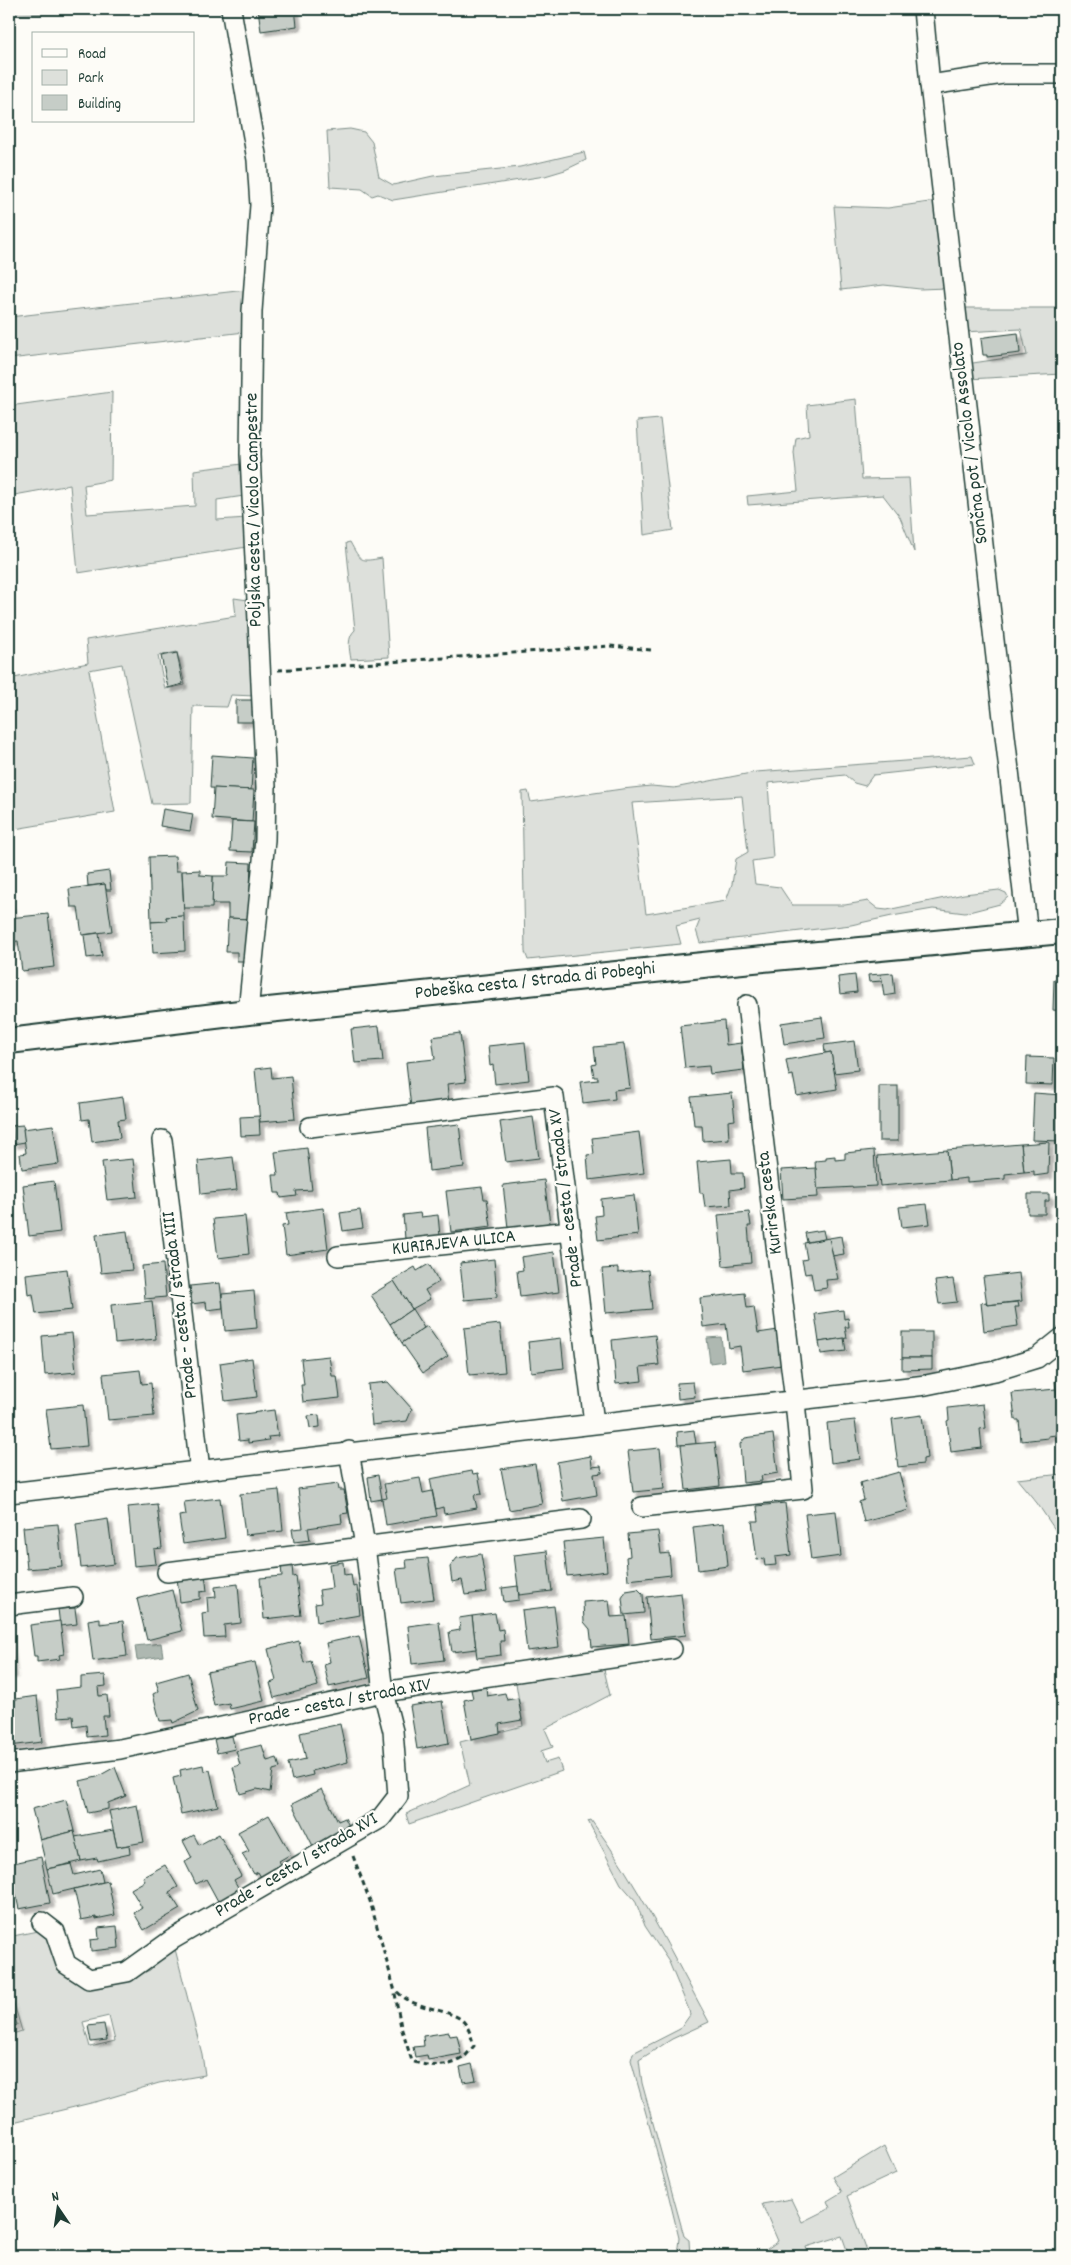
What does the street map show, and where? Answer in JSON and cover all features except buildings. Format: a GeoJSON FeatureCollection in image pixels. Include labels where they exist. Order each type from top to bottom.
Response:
{"type":"FeatureCollection","features":[{"type":"Feature","properties":{"kind":"street","name":"Poljska cesta / Vicolo Campestre"},"geometry":{"type":"LineString","coordinates":[[230,9],[257,160],[260,206],[252,311],[250,455],[266,777],[265,840],[248,1012]]}},
{"type":"Feature","properties":{"kind":"street","name":"Sončna pot / Vicolo Assolato"},"geometry":{"type":"LineString","coordinates":[[923,9],[930,85],[1028,935]]}},
{"type":"Feature","properties":{"kind":"street"},"geometry":{"type":"LineString","coordinates":[[930,85],[1003,74],[1062,74]]}},
{"type":"Feature","properties":{"kind":"street","name":"Pobeška cesta / Strada di Pobeghi"},"geometry":{"type":"LineString","coordinates":[[9,1041],[248,1012],[732,962],[1062,931]]}},
{"type":"Feature","properties":{"kind":"street","name":"Kurirska cesta"},"geometry":{"type":"LineString","coordinates":[[642,1507],[803,1489],[795,1401],[747,1004]]}},
{"type":"Feature","properties":{"kind":"street","name":"Prade - cesta / strada XV"},"geometry":{"type":"LineString","coordinates":[[310,1127],[554,1098],[594,1423]]}},
{"type":"Feature","properties":{"kind":"street","name":"Prade - cesta / strada XIII"},"geometry":{"type":"LineString","coordinates":[[162,1140],[200,1470]]}},
{"type":"Feature","properties":{"kind":"street","name":"KURIRJEVA ULICA"},"geometry":{"type":"LineString","coordinates":[[338,1256],[571,1231]]}},
{"type":"Feature","properties":{"kind":"street"},"geometry":{"type":"LineString","coordinates":[[9,1493],[926,1384],[995,1371],[1036,1358],[1062,1338]]}},
{"type":"Feature","properties":{"kind":"street","name":"Prade - cesta / strada XVI"},"geometry":{"type":"LineString","coordinates":[[42,1922],[55,1932],[66,1964],[89,1979],[127,1972],[173,1939],[381,1818],[398,1796],[393,1731],[383,1692],[365,1546],[350,1451]]}},
{"type":"Feature","properties":{"kind":"street"},"geometry":{"type":"LineString","coordinates":[[167,1572],[581,1519]]}},
{"type":"Feature","properties":{"kind":"street"},"geometry":{"type":"LineString","coordinates":[[9,1605],[73,1597]]}},
{"type":"Feature","properties":{"kind":"street","name":"Prade - cesta / strada XIV"},"geometry":{"type":"LineString","coordinates":[[9,1763],[120,1748],[383,1692],[672,1649]]}},
{"type":"Feature","properties":{"kind":"path"},"geometry":{"type":"LineString","coordinates":[[260,674],[284,669],[367,665],[601,647],[652,650]]}},
{"type":"Feature","properties":{"kind":"path"},"geometry":{"type":"LineString","coordinates":[[346,1838],[370,1901],[412,2061],[424,2066],[442,2065],[462,2058],[474,2046],[470,2032],[460,2019],[413,2003],[400,1995],[394,1988]]}},
{"type":"Feature","properties":{"kind":"green space"},"geometry":{"type":"Polygon","coordinates":[[[9,9],[55,9],[56,13],[9,15],[9,9]]]}},
{"type":"Feature","properties":{"kind":"green space"},"geometry":{"type":"Polygon","coordinates":[[[350,129],[364,132],[372,142],[379,177],[393,185],[433,176],[520,167],[584,152],[586,160],[565,170],[545,176],[393,200],[378,194],[372,196],[362,189],[330,187],[327,131],[350,129]]]}},
{"type":"Feature","properties":{"kind":"green space"},"geometry":{"type":"Polygon","coordinates":[[[936,201],[947,288],[920,289],[884,285],[841,290],[834,206],[888,208],[936,201]]]}},
{"type":"Feature","properties":{"kind":"green space"},"geometry":{"type":"Polygon","coordinates":[[[246,290],[245,332],[9,359],[9,317],[246,290]]]}},
{"type":"Feature","properties":{"kind":"green space"},"geometry":{"type":"Polygon","coordinates":[[[962,308],[1062,308],[1062,374],[968,379],[966,364],[1027,355],[1021,329],[964,332],[962,308]]]}},
{"type":"Feature","properties":{"kind":"green space"},"geometry":{"type":"Polygon","coordinates":[[[112,392],[111,480],[84,485],[87,514],[195,506],[194,470],[242,464],[244,496],[217,500],[217,520],[247,518],[247,547],[78,573],[70,485],[9,496],[9,406],[112,392]]]}},
{"type":"Feature","properties":{"kind":"green space"},"geometry":{"type":"Polygon","coordinates":[[[856,399],[862,479],[909,478],[914,552],[900,517],[883,495],[748,505],[747,496],[798,491],[794,453],[796,438],[809,435],[807,405],[856,399]]]}},
{"type":"Feature","properties":{"kind":"green space"},"geometry":{"type":"Polygon","coordinates":[[[660,419],[673,530],[644,535],[637,421],[660,419]]]}},
{"type":"Feature","properties":{"kind":"green space"},"geometry":{"type":"Polygon","coordinates":[[[350,542],[362,559],[382,558],[389,657],[351,659],[349,647],[352,633],[355,630],[346,543],[350,542]]]}},
{"type":"Feature","properties":{"kind":"green space"},"geometry":{"type":"Polygon","coordinates":[[[234,598],[248,600],[249,647],[255,696],[231,695],[227,707],[193,706],[191,803],[152,804],[122,664],[89,670],[115,812],[9,830],[9,679],[88,663],[86,640],[236,616],[234,598]],[[177,652],[158,656],[165,689],[185,685],[177,652]]]}},
{"type":"Feature","properties":{"kind":"green space"},"geometry":{"type":"Polygon","coordinates":[[[972,756],[975,764],[873,775],[865,786],[854,783],[845,775],[768,783],[773,858],[752,861],[755,884],[780,887],[792,905],[845,905],[868,901],[878,909],[887,910],[964,894],[999,890],[1006,893],[1008,897],[1000,904],[965,913],[933,909],[851,925],[700,943],[696,930],[700,920],[676,926],[681,944],[528,960],[525,952],[522,792],[528,791],[531,802],[651,786],[674,788],[756,772],[972,756]],[[742,796],[632,803],[646,914],[726,901],[732,884],[736,859],[748,852],[742,796]]]}},
{"type":"Feature","properties":{"kind":"green space"},"geometry":{"type":"Polygon","coordinates":[[[1062,1474],[1062,1540],[1037,1503],[1017,1479],[1062,1474]]]}},
{"type":"Feature","properties":{"kind":"green space"},"geometry":{"type":"Polygon","coordinates":[[[603,1665],[610,1695],[545,1729],[553,1747],[541,1751],[545,1763],[558,1759],[562,1771],[409,1824],[406,1814],[470,1785],[460,1742],[523,1726],[515,1677],[603,1665]]]}},
{"type":"Feature","properties":{"kind":"green space"},"geometry":{"type":"Polygon","coordinates":[[[591,1820],[608,1843],[639,1893],[709,2022],[672,2039],[639,2060],[642,2083],[684,2236],[689,2240],[690,2256],[677,2256],[679,2238],[631,2060],[633,2053],[680,2029],[690,2015],[689,2010],[669,1962],[645,1926],[635,1900],[621,1884],[588,1821],[591,1820]]]}},
{"type":"Feature","properties":{"kind":"green space"},"geometry":{"type":"Polygon","coordinates":[[[52,1928],[71,1967],[133,1977],[150,1970],[174,1945],[202,2054],[205,2075],[159,2083],[99,2101],[9,2123],[9,2035],[22,2031],[9,1987],[9,1939],[13,1936],[52,1928]],[[109,2016],[83,2022],[90,2047],[115,2041],[109,2016]]]}},
{"type":"Feature","properties":{"kind":"green space"},"geometry":{"type":"Polygon","coordinates":[[[884,2146],[896,2173],[847,2196],[869,2256],[849,2256],[842,2236],[806,2247],[809,2256],[765,2256],[763,2252],[778,2241],[762,2204],[791,2199],[802,2222],[830,2208],[827,2201],[842,2192],[833,2177],[884,2146]]]}},
{"type":"Feature","properties":{"kind":"shaded area"},"geometry":{"type":"Polygon","coordinates":[[[721,1337],[724,1361],[710,1363],[707,1338],[721,1337]]]}},
{"type":"Feature","properties":{"kind":"shaded area"},"geometry":{"type":"Polygon","coordinates":[[[161,1643],[163,1656],[137,1660],[135,1646],[161,1643]]]}}]}
